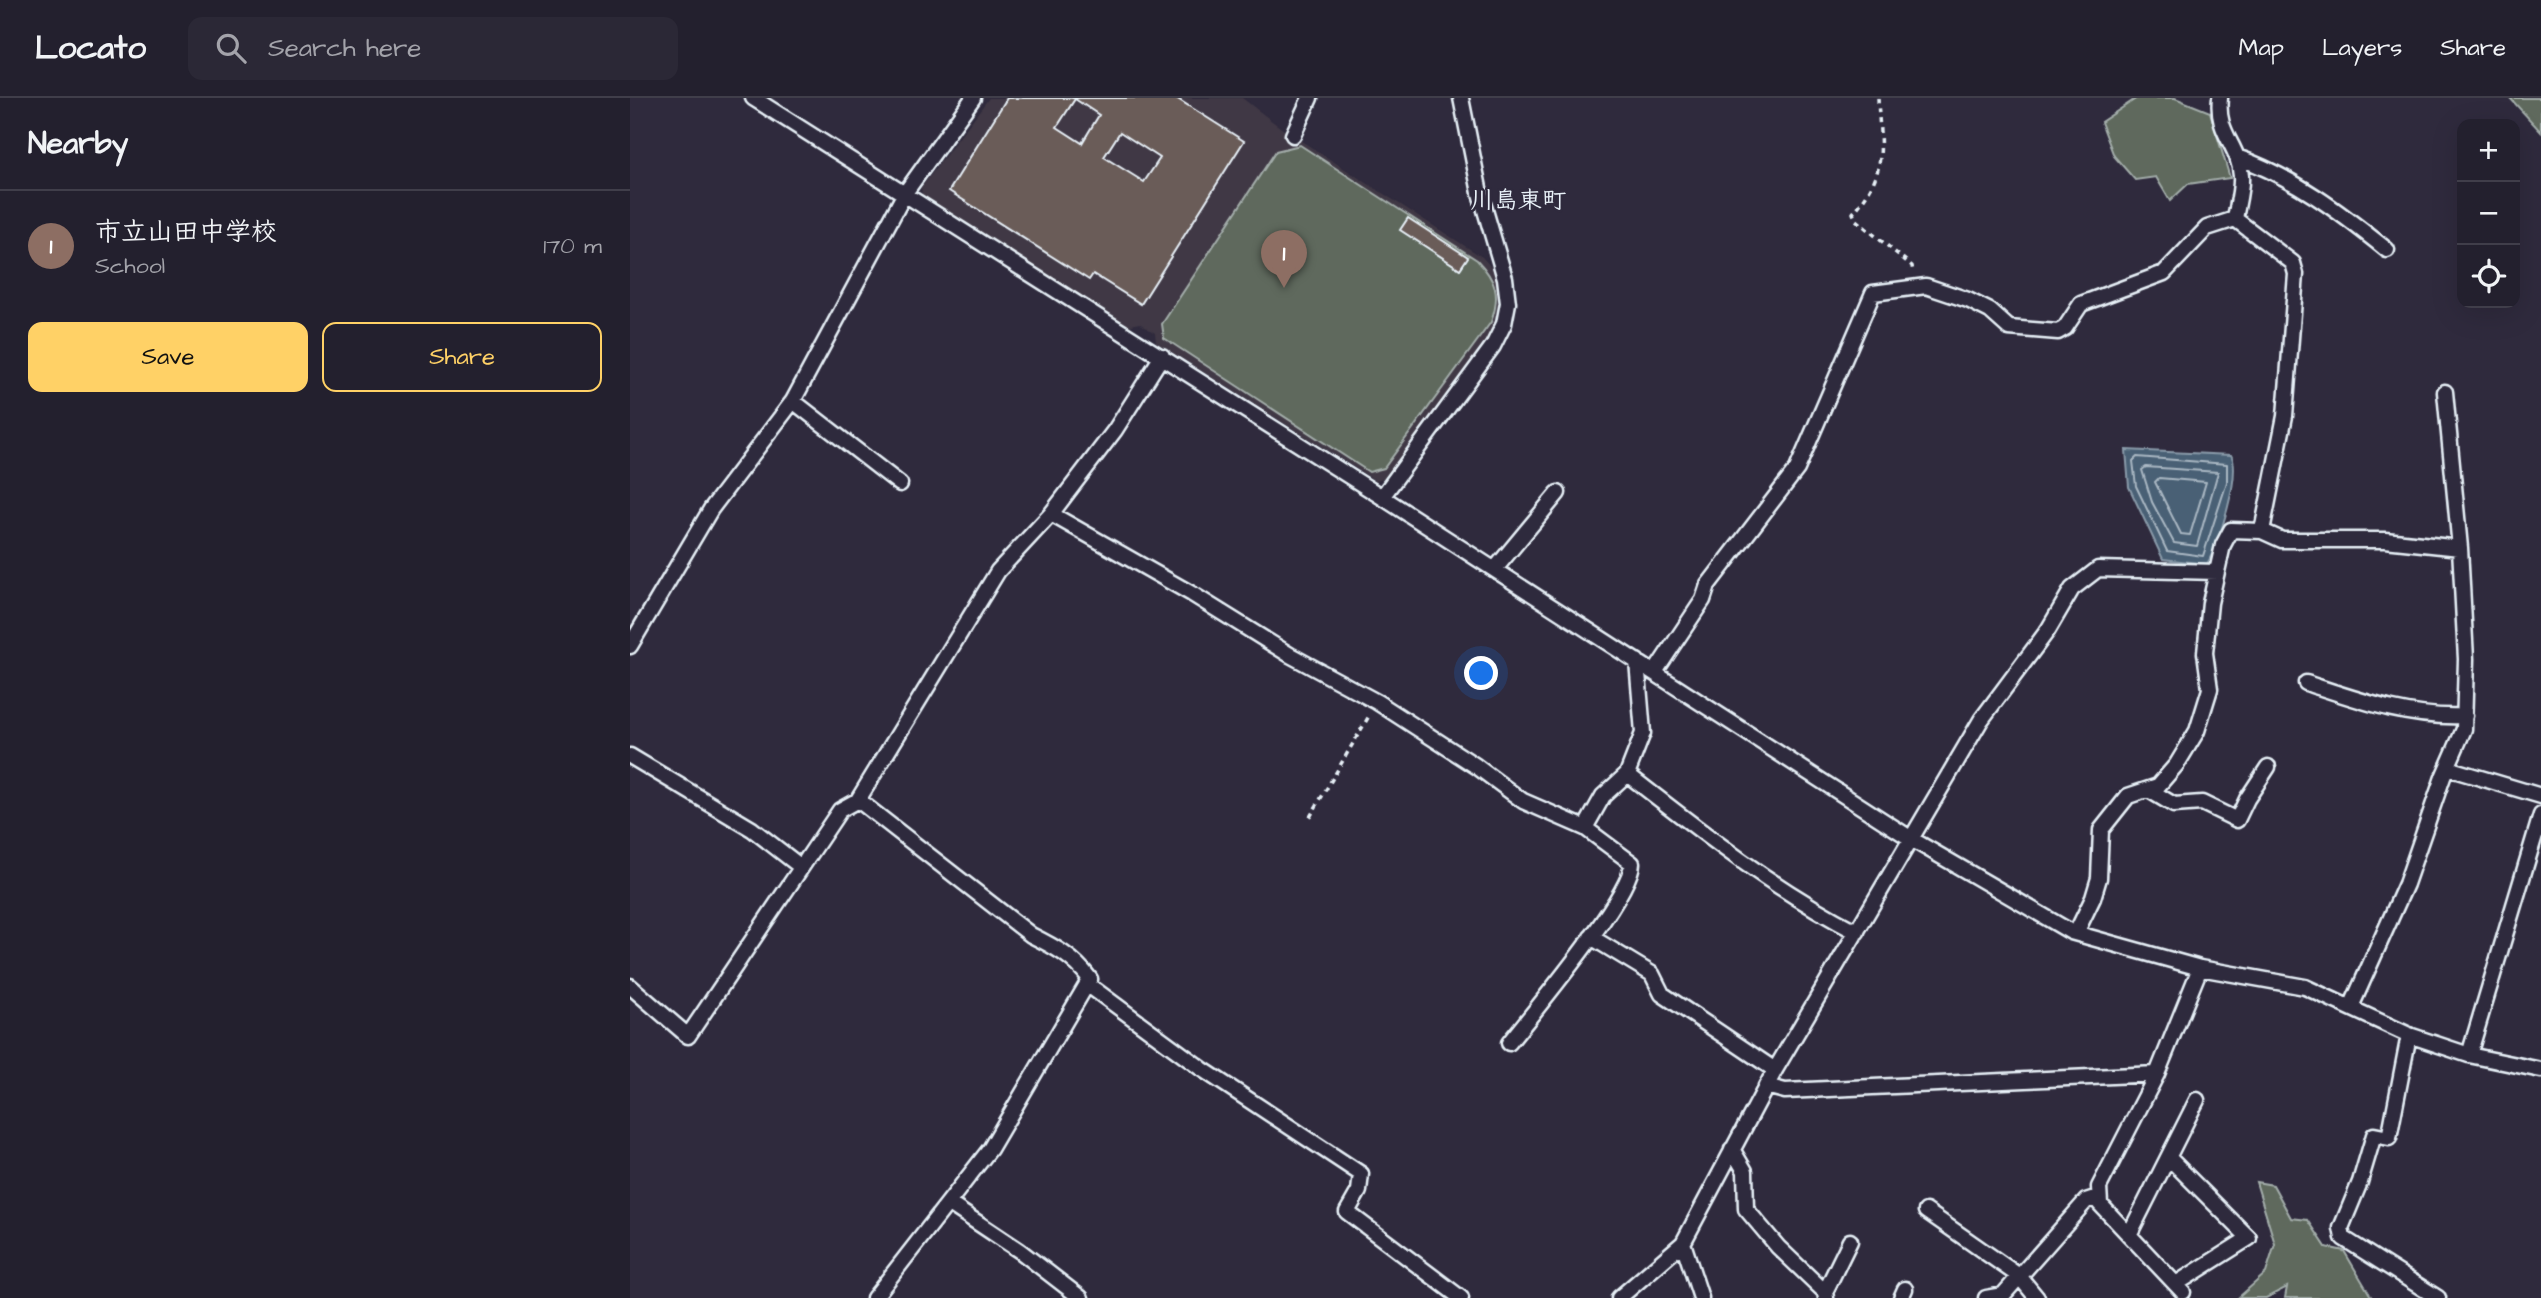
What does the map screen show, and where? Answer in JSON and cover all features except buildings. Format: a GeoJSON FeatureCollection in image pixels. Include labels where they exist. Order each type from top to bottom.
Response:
{"type":"FeatureCollection","features":[{"type":"Feature","properties":{"kind":"street"},"geometry":{"type":"LineString","coordinates":[[753,98],[806,134],[905,193],[1162,356],[1913,840],[2076,933],[2200,968],[2305,987],[2409,1035],[2469,1055],[2541,1070]]}},
{"type":"Feature","properties":{"kind":"street"},"geometry":{"type":"LineString","coordinates":[[630,646],[711,509],[793,401],[905,193],[973,98]]}},
{"type":"Feature","properties":{"kind":"street"},"geometry":{"type":"LineString","coordinates":[[1293,135],[1310,98]]}},
{"type":"Feature","properties":{"kind":"street"},"geometry":{"type":"LineString","coordinates":[[1382,497],[1493,346],[1504,324],[1508,303],[1505,278],[1480,194],[1461,98]]}},
{"type":"Feature","properties":{"kind":"street"},"geometry":{"type":"LineString","coordinates":[[2220,98],[2218,118],[2237,157],[2241,177],[2235,219]]}},
{"type":"Feature","properties":{"kind":"street"},"geometry":{"type":"LineString","coordinates":[[2237,157],[2267,168],[2315,194],[2387,250]]}},
{"type":"Feature","properties":{"kind":"street"},"geometry":{"type":"LineString","coordinates":[[1655,672],[1703,600],[1708,585],[1797,469],[1873,293],[1926,286],[1968,300],[1990,311],[2008,328],[2058,332],[2065,328],[2081,304],[2164,273],[2207,228],[2235,219]]}},
{"type":"Feature","properties":{"kind":"street"},"geometry":{"type":"LineString","coordinates":[[2235,219],[2293,263],[2296,274],[2285,415],[2262,531]]}},
{"type":"Feature","properties":{"kind":"street"},"geometry":{"type":"LineString","coordinates":[[630,986],[688,1036],[840,810],[858,800],[998,571],[1052,514],[1115,430],[1162,356]]}},
{"type":"Feature","properties":{"kind":"street"},"geometry":{"type":"LineString","coordinates":[[2351,1007],[2406,884],[2446,768],[2464,729],[2466,659],[2460,548],[2445,392]]}},
{"type":"Feature","properties":{"kind":"street"},"geometry":{"type":"LineString","coordinates":[[793,401],[900,484]]}},
{"type":"Feature","properties":{"kind":"street"},"geometry":{"type":"LineString","coordinates":[[1494,569],[1558,493]]}},
{"type":"Feature","properties":{"kind":"street"},"geometry":{"type":"LineString","coordinates":[[1052,514],[1192,594],[1290,655],[1377,702],[1476,765],[1523,801],[1585,828],[1632,863],[1632,876],[1591,937],[1509,1043]]}},
{"type":"Feature","properties":{"kind":"street"},"geometry":{"type":"LineString","coordinates":[[2076,933],[2093,898],[2099,877],[2101,830],[2128,796],[2158,786],[2177,764],[2197,731],[2208,704],[2210,689],[2205,653],[2217,572],[2223,545],[2231,530],[2262,531],[2282,540],[2385,540],[2460,548]]}},
{"type":"Feature","properties":{"kind":"street"},"geometry":{"type":"LineString","coordinates":[[1619,1298],[1684,1243],[1775,1070],[1913,840],[1981,720],[2048,630],[2072,589],[2098,569],[2217,572]]}},
{"type":"Feature","properties":{"kind":"street"},"geometry":{"type":"LineString","coordinates":[[1585,828],[1603,796],[1627,774],[1643,733],[1637,661]]}},
{"type":"Feature","properties":{"kind":"street"},"geometry":{"type":"LineString","coordinates":[[2306,683],[2403,713],[2439,718],[2465,716]]}},
{"type":"Feature","properties":{"kind":"street"},"geometry":{"type":"LineString","coordinates":[[630,756],[752,829],[801,867]]}},
{"type":"Feature","properties":{"kind":"street"},"geometry":{"type":"LineString","coordinates":[[2149,790],[2174,804],[2202,803],[2237,820],[2268,767]]}},
{"type":"Feature","properties":{"kind":"street"},"geometry":{"type":"LineString","coordinates":[[2446,768],[2541,796]]}},
{"type":"Feature","properties":{"kind":"street"},"geometry":{"type":"LineString","coordinates":[[1627,774],[1683,817],[1803,901],[1857,932]]}},
{"type":"Feature","properties":{"kind":"street"},"geometry":{"type":"LineString","coordinates":[[858,800],[1031,935],[1058,948],[1079,964],[1090,979],[990,1149],[874,1298]]}},
{"type":"Feature","properties":{"kind":"street"},"geometry":{"type":"LineString","coordinates":[[2469,1055],[2541,814]]}},
{"type":"Feature","properties":{"kind":"street"},"geometry":{"type":"LineString","coordinates":[[1591,937],[1653,974],[1662,994],[1775,1070]]}},
{"type":"Feature","properties":{"kind":"street"},"geometry":{"type":"LineString","coordinates":[[2169,1158],[2249,1238],[2179,1288],[2100,1204],[2098,1198],[2099,1186],[2157,1074],[2200,968]]}},
{"type":"Feature","properties":{"kind":"street"},"geometry":{"type":"LineString","coordinates":[[1087,984],[1202,1069],[1362,1174],[1359,1191],[1347,1212],[1461,1298]]}},
{"type":"Feature","properties":{"kind":"street"},"geometry":{"type":"LineString","coordinates":[[2409,1035],[2389,1138],[2374,1135],[2360,1182],[2341,1228],[2343,1238],[2438,1298]]}},
{"type":"Feature","properties":{"kind":"street"},"geometry":{"type":"LineString","coordinates":[[1766,1086],[1785,1091],[2157,1074]]}},
{"type":"Feature","properties":{"kind":"street"},"geometry":{"type":"LineString","coordinates":[[2129,1235],[2197,1100]]}},
{"type":"Feature","properties":{"kind":"street"},"geometry":{"type":"LineString","coordinates":[[1732,1149],[1745,1171],[1746,1209],[1778,1247],[1826,1295],[1850,1241]]}},
{"type":"Feature","properties":{"kind":"street"},"geometry":{"type":"LineString","coordinates":[[1986,1298],[2003,1294],[2086,1201],[2098,1198]]}},
{"type":"Feature","properties":{"kind":"street"},"geometry":{"type":"LineString","coordinates":[[947,1203],[1020,1251],[1081,1298]]}},
{"type":"Feature","properties":{"kind":"street"},"geometry":{"type":"LineString","coordinates":[[1926,1211],[2019,1276],[2037,1298]]}},
{"type":"Feature","properties":{"kind":"street"},"geometry":{"type":"LineString","coordinates":[[1684,1243],[1701,1298]]}},
{"type":"Feature","properties":{"kind":"path"},"geometry":{"type":"LineString","coordinates":[[1878,98],[1882,159],[1870,190],[1853,212],[1856,220],[1912,266],[1917,287]]}},
{"type":"Feature","properties":{"kind":"path"},"geometry":{"type":"LineString","coordinates":[[1310,817],[1377,702]]}},
{"type":"Feature","properties":{"kind":"shaded area"},"geometry":{"type":"Polygon","coordinates":[[[989,98],[1242,98],[1281,128],[1482,257],[1498,275],[1503,301],[1499,322],[1385,478],[1376,481],[1156,342],[1155,333],[1139,323],[1128,326],[923,199],[921,188],[989,98]]]}},
{"type":"Feature","properties":{"kind":"green space"},"geometry":{"type":"Polygon","coordinates":[[[2137,98],[2175,98],[2210,112],[2230,178],[2188,184],[2170,201],[2156,177],[2135,180],[2114,156],[2101,122],[2137,98]]]}},
{"type":"Feature","properties":{"kind":"green space"},"geometry":{"type":"Polygon","coordinates":[[[2510,98],[2541,98],[2541,132],[2510,98]]]}},
{"type":"Feature","properties":{"kind":"green space"},"geometry":{"type":"Polygon","coordinates":[[[1300,145],[1477,260],[1489,274],[1495,288],[1496,304],[1491,322],[1384,468],[1369,472],[1164,338],[1162,324],[1276,151],[1300,145]]]}},
{"type":"Feature","properties":{"kind":"green space"},"geometry":{"type":"Polygon","coordinates":[[[2256,1182],[2273,1185],[2291,1218],[2308,1220],[2326,1247],[2344,1251],[2372,1298],[2285,1298],[2287,1287],[2266,1298],[2238,1298],[2266,1273],[2275,1244],[2256,1182]]]}},
{"type":"Feature","properties":{"kind":"water"},"geometry":{"type":"Polygon","coordinates":[[[2126,450],[2231,455],[2234,464],[2231,493],[2217,542],[2207,564],[2163,559],[2129,487],[2126,450]]]}},
{"type":"Feature","properties":{"kind":"place","name":"市立山田中学校"},"geometry":{"type":"Point","coordinates":[1284,288]}},
{"type":"Feature","properties":{"kind":"district","name":"川島東町"},"geometry":{"type":"Point","coordinates":[1518,200]}}]}
